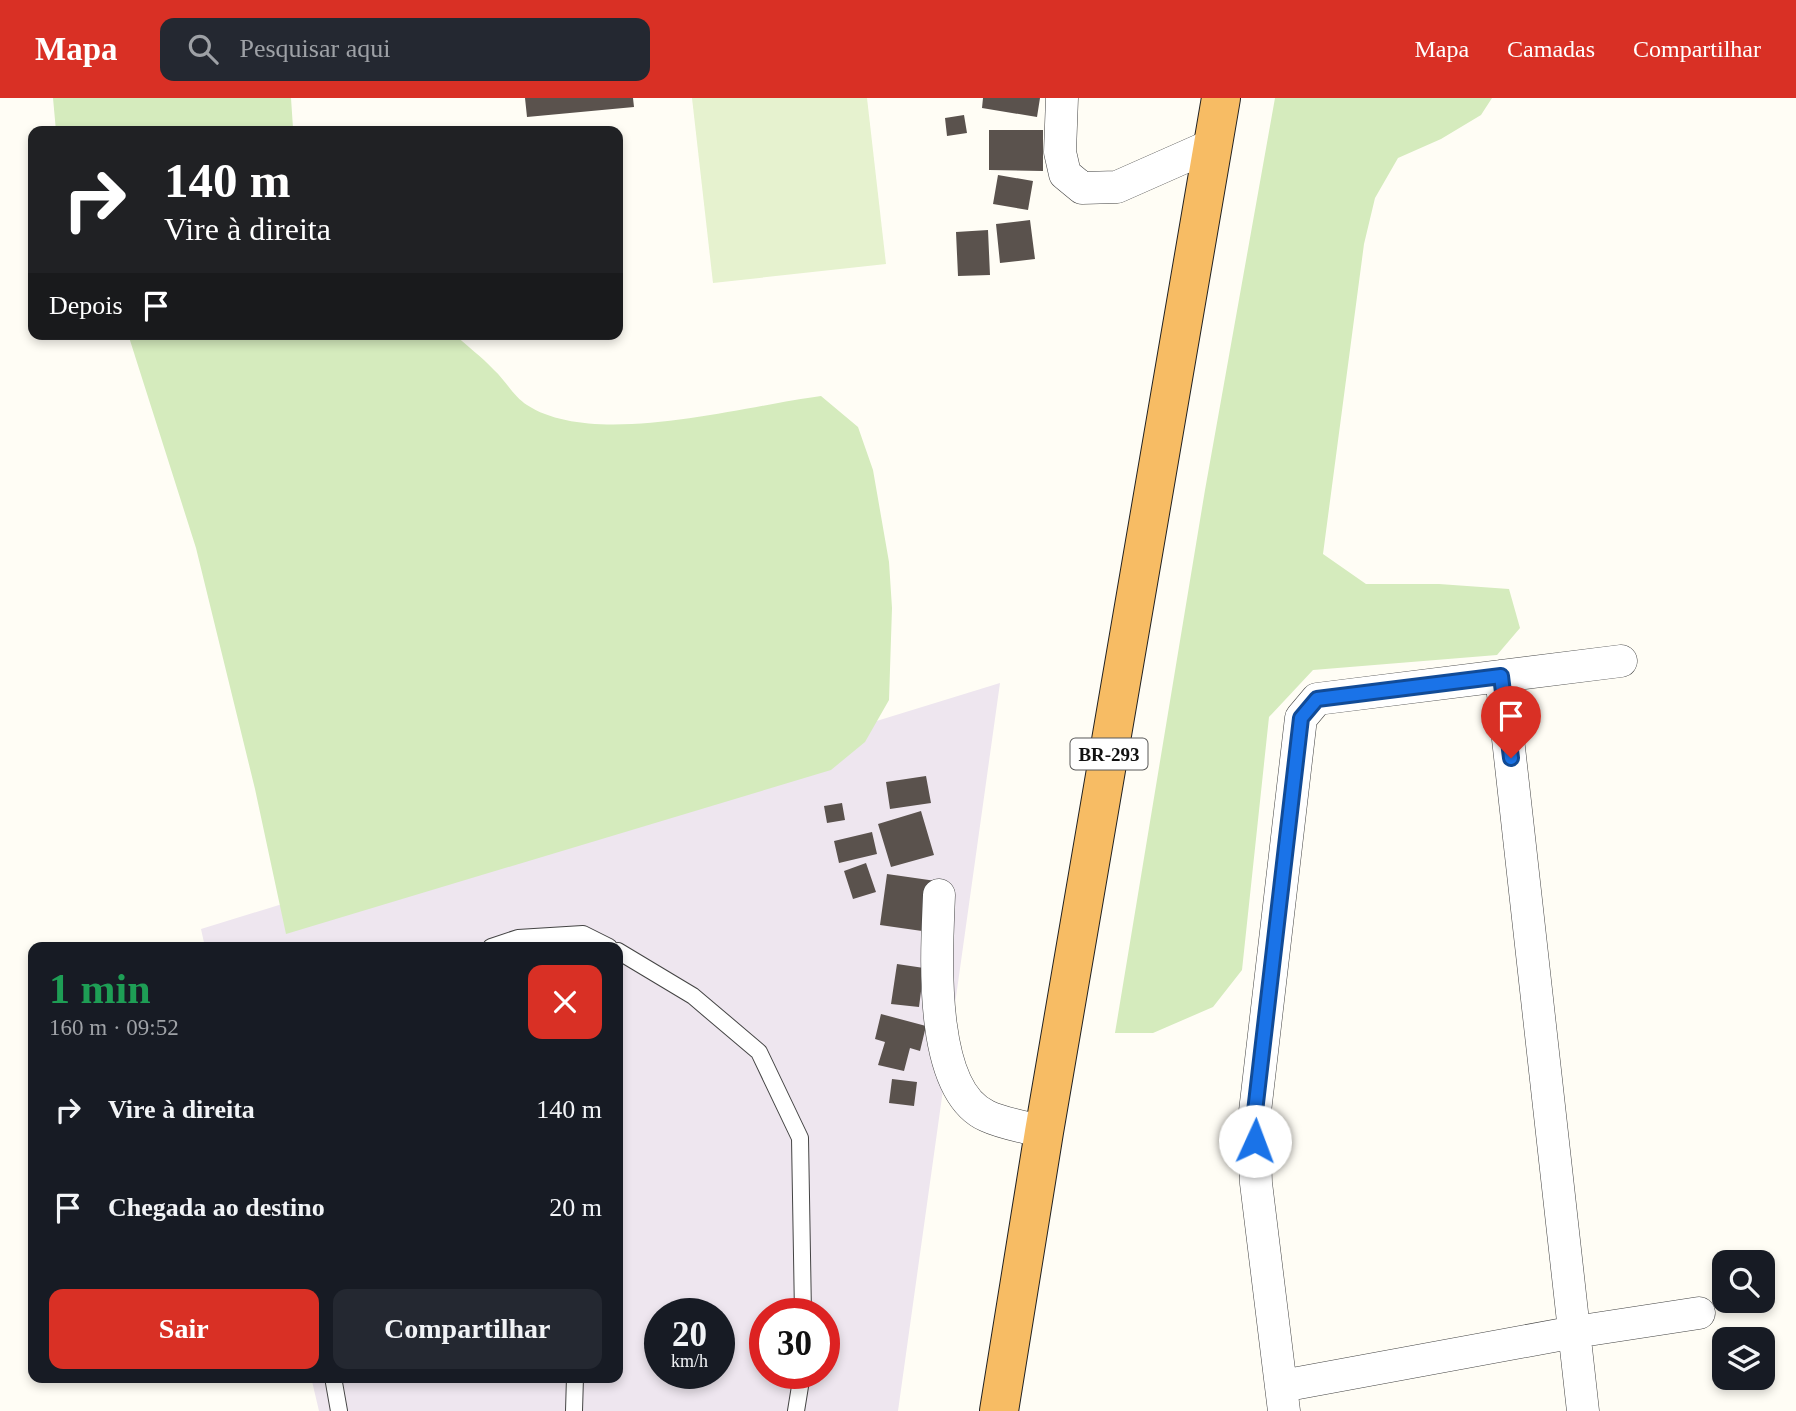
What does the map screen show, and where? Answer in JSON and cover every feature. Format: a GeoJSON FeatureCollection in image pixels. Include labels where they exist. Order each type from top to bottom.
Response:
{"type":"FeatureCollection","features":[{"type":"Feature","properties":{"kind":"highway","name":"BR-293"},"geometry":{"type":"LineString","coordinates":[[999,1411],[1044,1132],[1221,98]]}},
{"type":"Feature","properties":{"kind":"street"},"geometry":{"type":"LineString","coordinates":[[1062,98],[1060,152],[1065,174],[1082,188],[1117,187],[1212,145]]}},
{"type":"Feature","properties":{"kind":"street"},"geometry":{"type":"LineString","coordinates":[[1621,661],[1317,699],[1301,718],[1254,1120],[1256,1184],[1283,1399],[1575,1332],[1699,1313]]}},
{"type":"Feature","properties":{"kind":"street"},"geometry":{"type":"LineString","coordinates":[[1501,676],[1583,1411]]}},
{"type":"Feature","properties":{"kind":"street"},"geometry":{"type":"LineString","coordinates":[[939,895],[936,975],[939,1015],[947,1054],[963,1096],[985,1115],[1044,1132]]}},
{"type":"Feature","properties":{"kind":"lane"},"geometry":{"type":"LineString","coordinates":[[506,942],[518,938],[583,940]]}},
{"type":"Feature","properties":{"kind":"lane"},"geometry":{"type":"LineString","coordinates":[[623,954],[694,996],[759,1052],[800,1138],[803,1298]]}},
{"type":"Feature","properties":{"kind":"lane"},"geometry":{"type":"LineString","coordinates":[[334,1383],[339,1411]]}},
{"type":"Feature","properties":{"kind":"lane"},"geometry":{"type":"LineString","coordinates":[[574,1411],[575,1383]]}},
{"type":"Feature","properties":{"kind":"lane"},"geometry":{"type":"LineString","coordinates":[[796,1411],[800,1389]]}},
{"type":"Feature","properties":{"kind":"shaded area"},"geometry":{"type":"Polygon","coordinates":[[[1000,683],[898,1411],[319,1411],[312,1383],[623,1383],[623,942],[204,942],[201,929],[1000,683]]]}},
{"type":"Feature","properties":{"kind":"green space"},"geometry":{"type":"Polygon","coordinates":[[[53,98],[291,98],[293,126],[56,126],[53,98]]]}},
{"type":"Feature","properties":{"kind":"green space"},"geometry":{"type":"Polygon","coordinates":[[[692,98],[867,98],[886,264],[713,283],[692,98]]]}},
{"type":"Feature","properties":{"kind":"green space"},"geometry":{"type":"Polygon","coordinates":[[[1275,98],[1492,98],[1481,115],[1441,139],[1398,158],[1375,198],[1364,244],[1323,554],[1366,584],[1439,584],[1509,589],[1520,628],[1497,655],[1313,670],[1269,717],[1242,970],[1213,1007],[1153,1033],[1115,1033],[1205,490],[1275,98]]]}},
{"type":"Feature","properties":{"kind":"green space"},"geometry":{"type":"Polygon","coordinates":[[[130,340],[461,340],[527,405],[556,418],[590,424],[670,421],[821,396],[858,427],[873,470],[889,562],[892,608],[889,700],[865,742],[831,770],[286,934],[255,789],[196,548],[130,340]]]}},
{"type":"Feature","properties":{"kind":"building"},"geometry":{"type":"Polygon","coordinates":[[[525,98],[633,98],[634,107],[527,117],[525,98]]]}},
{"type":"Feature","properties":{"kind":"building"},"geometry":{"type":"Polygon","coordinates":[[[983,98],[1040,98],[1037,117],[982,108],[983,98]]]}},
{"type":"Feature","properties":{"kind":"building"},"geometry":{"type":"Polygon","coordinates":[[[964,115],[967,133],[947,136],[945,118],[964,115]]]}},
{"type":"Feature","properties":{"kind":"building"},"geometry":{"type":"Polygon","coordinates":[[[989,130],[1043,130],[1043,171],[989,170],[989,130]]]}},
{"type":"Feature","properties":{"kind":"building"},"geometry":{"type":"Polygon","coordinates":[[[998,175],[1033,181],[1028,210],[993,204],[998,175]]]}},
{"type":"Feature","properties":{"kind":"building"},"geometry":{"type":"Polygon","coordinates":[[[1030,220],[1035,259],[1000,263],[996,224],[1030,220]]]}},
{"type":"Feature","properties":{"kind":"building"},"geometry":{"type":"Polygon","coordinates":[[[988,230],[990,275],[958,276],[956,232],[988,230]]]}},
{"type":"Feature","properties":{"kind":"building"},"geometry":{"type":"Polygon","coordinates":[[[926,776],[931,803],[890,809],[886,782],[926,776]]]}},
{"type":"Feature","properties":{"kind":"building"},"geometry":{"type":"Polygon","coordinates":[[[842,803],[845,820],[827,823],[824,806],[842,803]]]}},
{"type":"Feature","properties":{"kind":"building"},"geometry":{"type":"Polygon","coordinates":[[[921,811],[934,855],[891,867],[878,824],[921,811]]]}},
{"type":"Feature","properties":{"kind":"building"},"geometry":{"type":"Polygon","coordinates":[[[872,832],[877,854],[839,863],[834,841],[872,832]]]}},
{"type":"Feature","properties":{"kind":"building"},"geometry":{"type":"Polygon","coordinates":[[[866,863],[876,892],[853,899],[844,871],[866,863]]]}},
{"type":"Feature","properties":{"kind":"building"},"geometry":{"type":"Polygon","coordinates":[[[887,874],[936,881],[929,932],[880,925],[887,874]]]}},
{"type":"Feature","properties":{"kind":"building"},"geometry":{"type":"Polygon","coordinates":[[[897,964],[924,968],[919,1007],[891,1004],[897,964]]]}},
{"type":"Feature","properties":{"kind":"building"},"geometry":{"type":"Polygon","coordinates":[[[881,1014],[926,1026],[920,1051],[910,1048],[904,1071],[878,1065],[885,1042],[875,1039],[881,1014]]]}},
{"type":"Feature","properties":{"kind":"building"},"geometry":{"type":"Polygon","coordinates":[[[892,1079],[917,1082],[914,1106],[889,1103],[892,1079]]]}},
{"type":"Feature","properties":{"kind":"route"},"geometry":{"type":"LineString","coordinates":[[1255,1141],[1254,1120],[1301,718],[1317,699],[1501,676],[1511,758]]}}]}
